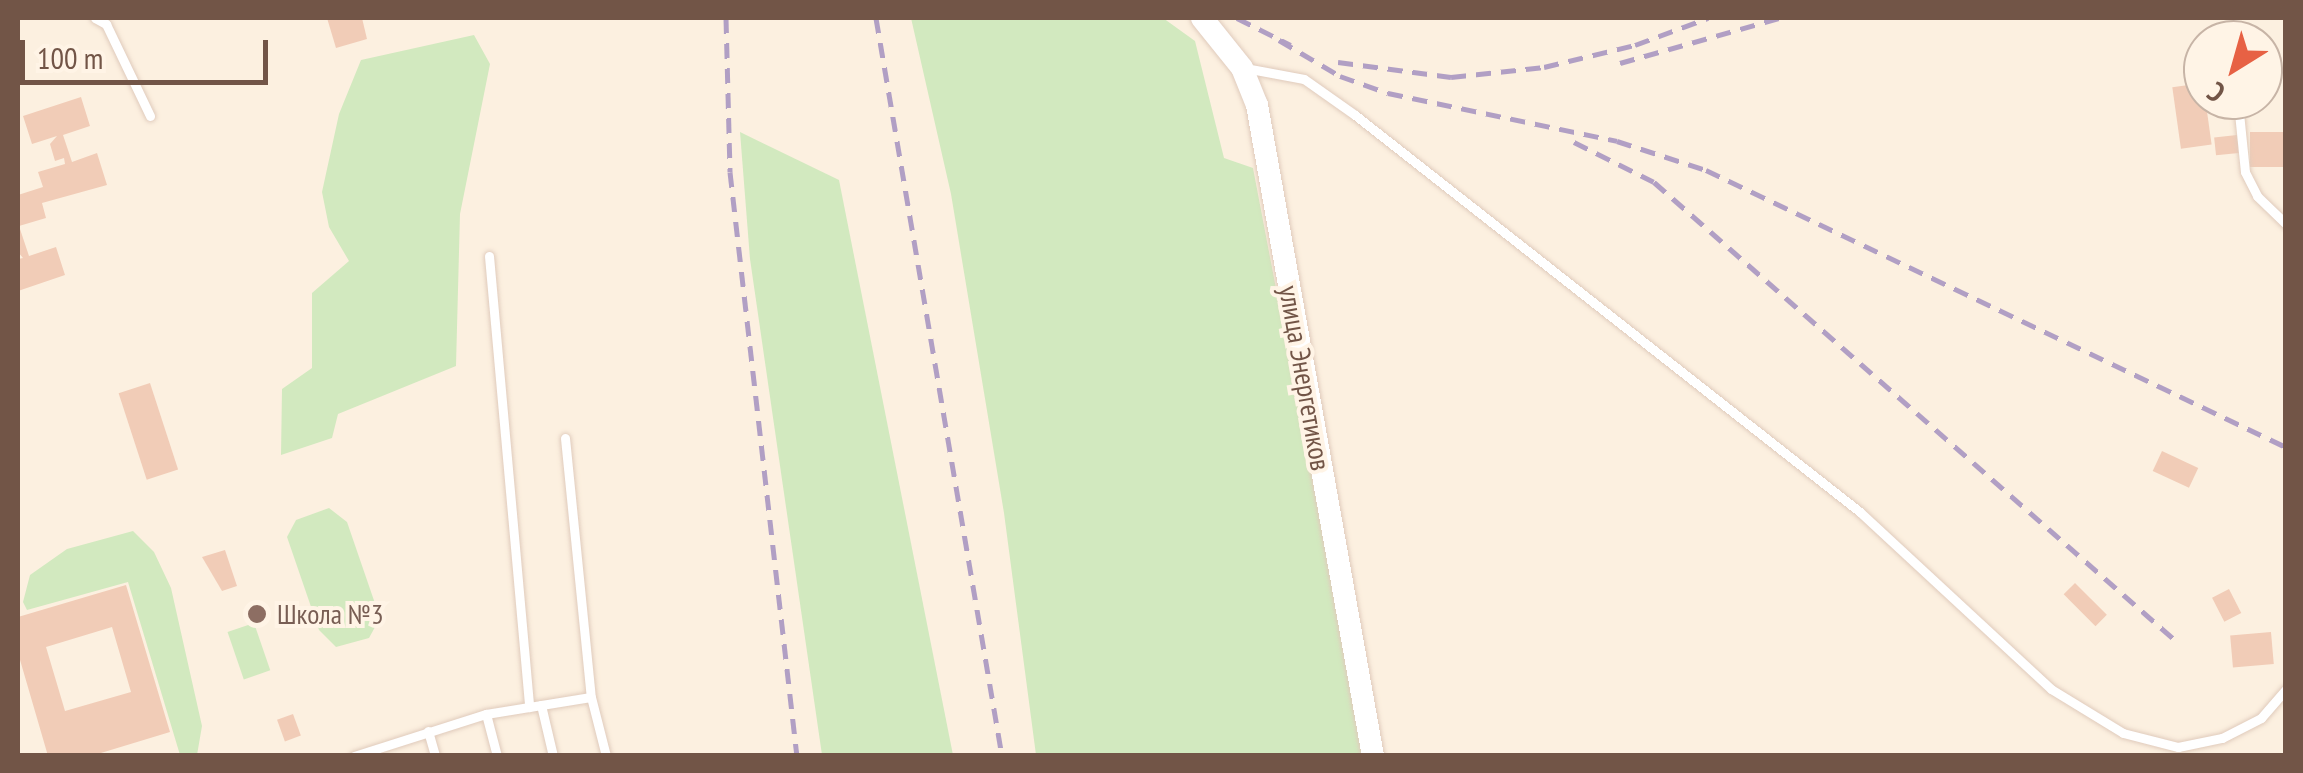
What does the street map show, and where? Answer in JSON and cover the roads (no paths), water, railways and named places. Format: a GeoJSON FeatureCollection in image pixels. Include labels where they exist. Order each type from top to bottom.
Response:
{"type":"FeatureCollection","features":[{"type":"Feature","properties":{"kind":"street","name":"улица Энергетиков"},"geometry":{"type":"LineString","coordinates":[[1202,18],[1242,68],[1264,143],[1373,756]]}},
{"type":"Feature","properties":{"kind":"lane"},"geometry":{"type":"LineString","coordinates":[[94,18],[106,24],[150,116]]}},
{"type":"Feature","properties":{"kind":"lane"},"geometry":{"type":"LineString","coordinates":[[1242,68],[1304,79],[1355,116],[1860,512],[2050,689],[2123,733],[2178,747],[2222,738],[2261,718],[2286,689]]}},
{"type":"Feature","properties":{"kind":"lane"},"geometry":{"type":"LineString","coordinates":[[2240,120],[2245,172],[2257,196],[2286,224]]}},
{"type":"Feature","properties":{"kind":"lane"},"geometry":{"type":"LineString","coordinates":[[489,256],[529,707]]}},
{"type":"Feature","properties":{"kind":"lane"},"geometry":{"type":"LineString","coordinates":[[565,438],[591,698],[606,756]]}},
{"type":"Feature","properties":{"kind":"lane"},"geometry":{"type":"LineString","coordinates":[[354,756],[486,714],[591,698]]}},
{"type":"Feature","properties":{"kind":"lane"},"geometry":{"type":"LineString","coordinates":[[541,706],[553,756]]}},
{"type":"Feature","properties":{"kind":"lane"},"geometry":{"type":"LineString","coordinates":[[486,714],[497,756]]}},
{"type":"Feature","properties":{"kind":"lane"},"geometry":{"type":"LineString","coordinates":[[428,732],[435,756]]}},
{"type":"Feature","properties":{"kind":"railway"},"geometry":{"type":"LineString","coordinates":[[726,18],[730,172],[797,756]]}},
{"type":"Feature","properties":{"kind":"railway"},"geometry":{"type":"LineString","coordinates":[[876,18],[1002,756]]}},
{"type":"Feature","properties":{"kind":"railway"},"geometry":{"type":"LineString","coordinates":[[1237,18],[1291,45]]}},
{"type":"Feature","properties":{"kind":"railway"},"geometry":{"type":"LineString","coordinates":[[1338,62],[1451,77],[1544,67],[1635,45],[1708,18]]}},
{"type":"Feature","properties":{"kind":"railway"},"geometry":{"type":"LineString","coordinates":[[1620,63],[1779,18]]}},
{"type":"Feature","properties":{"kind":"railway"},"geometry":{"type":"LineString","coordinates":[[1279,40],[1340,76],[1388,93],[1617,141],[1706,170],[2286,447]]}},
{"type":"Feature","properties":{"kind":"railway"},"geometry":{"type":"LineString","coordinates":[[1574,142],[1654,182],[2175,640]]}},
{"type":"Feature","properties":{"kind":"place","name":"Школа №3"},"geometry":{"type":"Point","coordinates":[257,614]}}]}
